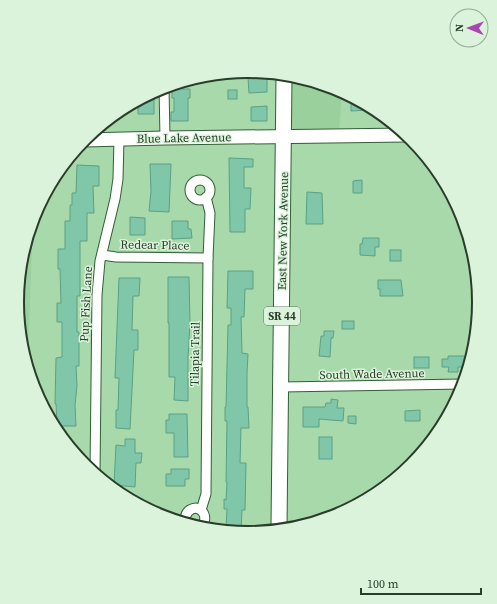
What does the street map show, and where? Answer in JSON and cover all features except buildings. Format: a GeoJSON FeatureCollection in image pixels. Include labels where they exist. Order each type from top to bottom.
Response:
{"type":"FeatureCollection","features":[{"type":"Feature","properties":{"kind":"main road","name":"East New York Avenue"},"geometry":{"type":"LineString","coordinates":[[279,525],[284,80]]}},
{"type":"Feature","properties":{"kind":"main road","name":"Blue Lake Avenue"},"geometry":{"type":"LineString","coordinates":[[93,140],[399,135]]}},
{"type":"Feature","properties":{"kind":"street"},"geometry":{"type":"LineString","coordinates":[[164,94],[165,138]]}},
{"type":"Feature","properties":{"kind":"street","name":"Pup Fish Lane"},"geometry":{"type":"LineString","coordinates":[[95,466],[97,295],[102,255],[117,185],[119,139]]}},
{"type":"Feature","properties":{"kind":"street","name":"Tilapia Trail"},"geometry":{"type":"LineString","coordinates":[[204,522],[205,516],[201,510],[206,494],[208,258],[210,213],[206,197]]}},
{"type":"Feature","properties":{"kind":"street","name":"Redear Place"},"geometry":{"type":"LineString","coordinates":[[102,255],[116,257],[208,258]]}},
{"type":"Feature","properties":{"kind":"street","name":"South Wade Avenue"},"geometry":{"type":"LineString","coordinates":[[281,387],[457,384]]}},
{"type":"Feature","properties":{"kind":"street"},"geometry":{"type":"LineString","coordinates":[[185,518],[188,511],[196,508],[201,510]]}},
{"type":"Feature","properties":{"kind":"shaded area"},"geometry":{"type":"Polygon","coordinates":[[[289,81],[321,89],[341,98],[339,132],[288,133],[289,81]]]}},
{"type":"Feature","properties":{"kind":"shaded area"},"geometry":{"type":"Polygon","coordinates":[[[32,244],[28,347],[24,317],[24,287],[28,258],[32,244]]]}}]}
